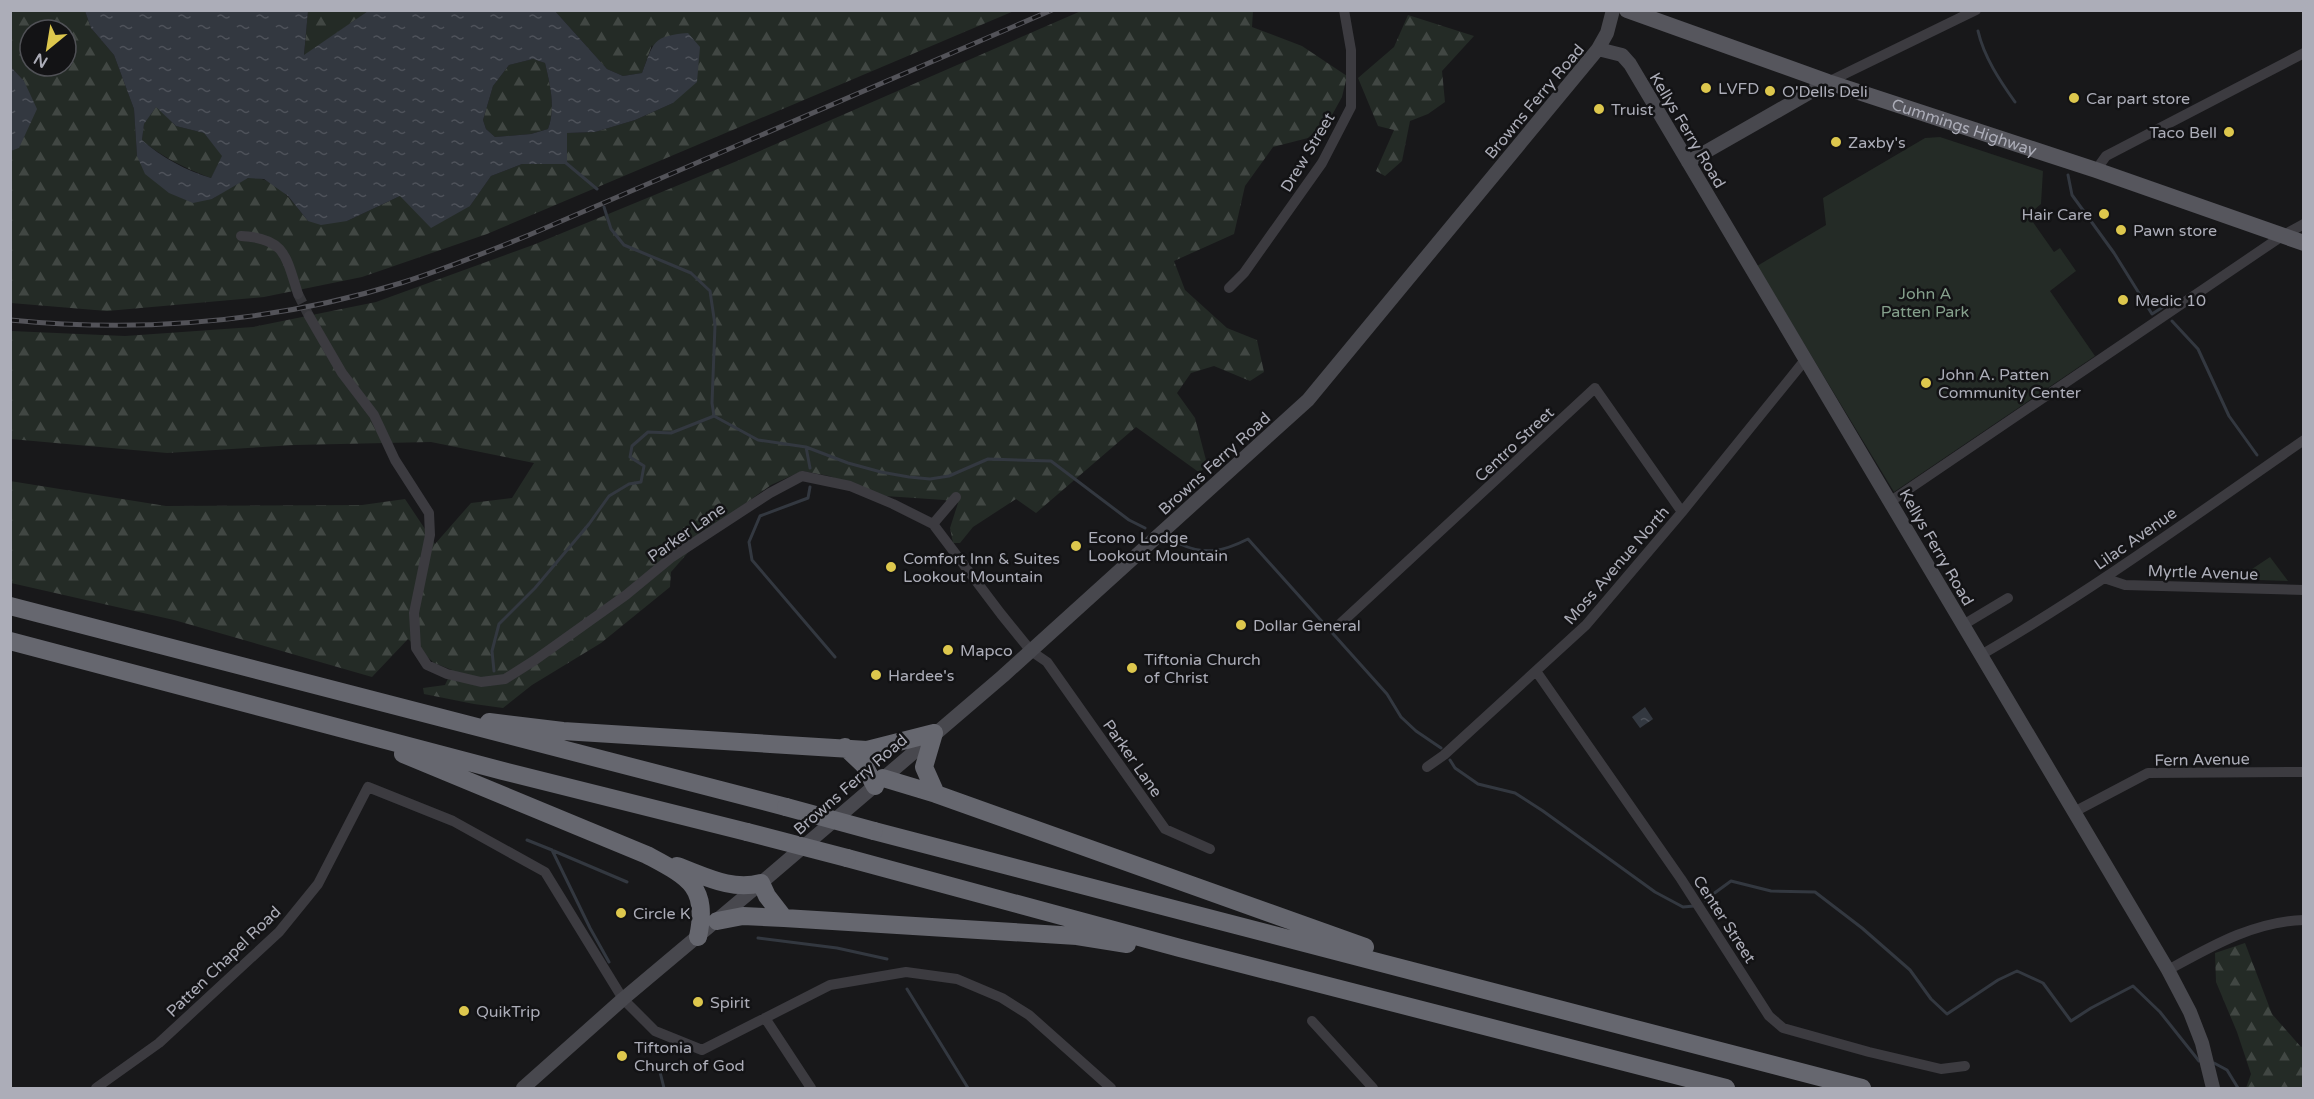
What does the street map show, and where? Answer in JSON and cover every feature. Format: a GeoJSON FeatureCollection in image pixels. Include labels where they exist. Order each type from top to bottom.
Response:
{"type":"FeatureCollection","features":[{"type":"Feature","properties":{"kind":"highway"},"geometry":{"type":"LineString","coordinates":[[10,606],[1862,1089]]}},
{"type":"Feature","properties":{"kind":"highway"},"geometry":{"type":"LineString","coordinates":[[10,641],[1726,1089]]}},
{"type":"Feature","properties":{"kind":"highway"},"geometry":{"type":"LineString","coordinates":[[453,722],[492,722],[563,731],[867,750],[934,733]]}},
{"type":"Feature","properties":{"kind":"highway"},"geometry":{"type":"LineString","coordinates":[[340,728],[647,855],[734,886],[746,887],[761,883],[767,896],[784,918]]}},
{"type":"Feature","properties":{"kind":"highway"},"geometry":{"type":"LineString","coordinates":[[934,733],[924,767],[936,794]]}},
{"type":"Feature","properties":{"kind":"highway"},"geometry":{"type":"LineString","coordinates":[[845,747],[879,782],[936,794],[1476,987]]}},
{"type":"Feature","properties":{"kind":"highway"},"geometry":{"type":"LineString","coordinates":[[647,855],[687,879],[697,892],[702,918],[698,937]]}},
{"type":"Feature","properties":{"kind":"highway"},"geometry":{"type":"LineString","coordinates":[[717,921],[743,916],[784,918],[1077,936],[1154,948],[1180,948]]}},
{"type":"Feature","properties":{"kind":"main road","name":"Cummings Highway"},"geometry":{"type":"LineString","coordinates":[[1627,10],[1828,82],[2096,170],[2304,243]]}},
{"type":"Feature","properties":{"kind":"street","name":"Drew Street"},"geometry":{"type":"LineString","coordinates":[[1229,288],[1244,273],[1322,163],[1351,107],[1351,50],[1344,10]]}},
{"type":"Feature","properties":{"kind":"street","name":"Browns Ferry Road"},"geometry":{"type":"LineString","coordinates":[[523,1089],[622,999],[717,921],[1031,651],[1308,400],[1598,49],[1607,33],[1613,10]]}},
{"type":"Feature","properties":{"kind":"street"},"geometry":{"type":"LineString","coordinates":[[1688,162],[1828,82],[1976,10]]}},
{"type":"Feature","properties":{"kind":"street","name":"Kellys Ferry Road"},"geometry":{"type":"LineString","coordinates":[[1598,49],[1622,56],[1630,64],[1964,624],[2168,970],[2190,1012],[2202,1043],[2213,1089]]}},
{"type":"Feature","properties":{"kind":"street"},"geometry":{"type":"LineString","coordinates":[[2096,170],[2106,156],[2304,53]]}},
{"type":"Feature","properties":{"kind":"street"},"geometry":{"type":"LineString","coordinates":[[1891,501],[2282,236],[2304,224]]}},
{"type":"Feature","properties":{"kind":"street"},"geometry":{"type":"LineString","coordinates":[[241,236],[260,237],[274,243],[287,259],[298,294]]}},
{"type":"Feature","properties":{"kind":"street","name":"Parker Lane"},"geometry":{"type":"LineString","coordinates":[[309,316],[342,373],[374,415],[395,460],[429,513],[430,535],[414,613],[416,648],[427,665],[447,674],[481,682],[505,678],[535,660],[626,595],[672,557],[802,476],[850,486],[933,524],[1031,651],[1047,662],[1165,829],[1210,849]]}},
{"type":"Feature","properties":{"kind":"street","name":"Moss Avenue North"},"geometry":{"type":"LineString","coordinates":[[1427,767],[1444,755],[1586,625],[1682,512],[1805,360]]}},
{"type":"Feature","properties":{"kind":"street","name":"Centro Street"},"geometry":{"type":"LineString","coordinates":[[1341,623],[1595,388],[1682,512]]}},
{"type":"Feature","properties":{"kind":"street","name":"Lilac Avenue"},"geometry":{"type":"LineString","coordinates":[[1981,655],[2033,625],[2304,440]]}},
{"type":"Feature","properties":{"kind":"street"},"geometry":{"type":"LineString","coordinates":[[933,524],[956,497]]}},
{"type":"Feature","properties":{"kind":"street","name":"Myrtle Avenue"},"geometry":{"type":"LineString","coordinates":[[2103,578],[2125,585],[2304,590]]}},
{"type":"Feature","properties":{"kind":"street"},"geometry":{"type":"LineString","coordinates":[[1964,624],[2008,598]]}},
{"type":"Feature","properties":{"kind":"street","name":"Center Street"},"geometry":{"type":"LineString","coordinates":[[1536,671],[1681,879],[1769,1016],[1784,1028],[1869,1052],[1941,1069],[1965,1066]]}},
{"type":"Feature","properties":{"kind":"street","name":"Fern Avenue"},"geometry":{"type":"LineString","coordinates":[[2074,812],[2148,773],[2304,772]]}},
{"type":"Feature","properties":{"kind":"street","name":"Patten Chapel Road"},"geometry":{"type":"LineString","coordinates":[[96,1089],[159,1043],[279,932],[318,884],[368,787],[453,821],[545,872],[622,999]]}},
{"type":"Feature","properties":{"kind":"street"},"geometry":{"type":"LineString","coordinates":[[2168,970],[2216,944],[2257,928],[2304,920]]}},
{"type":"Feature","properties":{"kind":"street"},"geometry":{"type":"LineString","coordinates":[[622,999],[655,1031],[702,1050],[831,985],[906,972],[957,979],[1002,998],[1029,1015],[1111,1089]]}},
{"type":"Feature","properties":{"kind":"street"},"geometry":{"type":"LineString","coordinates":[[765,1018],[810,1089]]}},
{"type":"Feature","properties":{"kind":"street"},"geometry":{"type":"LineString","coordinates":[[1312,1021],[1372,1089]]}},
{"type":"Feature","properties":{"kind":"green space"},"geometry":{"type":"Polygon","coordinates":[[[11,11],[85,11],[91,28],[114,55],[134,109],[137,156],[212,199],[245,179],[258,178],[283,192],[308,221],[347,221],[400,196],[470,206],[491,176],[522,164],[567,164],[567,133],[595,132],[635,120],[673,103],[652,45],[642,73],[623,76],[607,69],[555,11],[1014,11],[487,234],[362,277],[264,297],[107,311],[11,303],[10,151],[19,148],[24,81],[21,78],[78,78],[78,18],[18,18],[18,75],[11,67],[11,11]]]}},
{"type":"Feature","properties":{"kind":"green space"},"geometry":{"type":"Polygon","coordinates":[[[308,11],[368,11],[304,56],[308,11]]]}},
{"type":"Feature","properties":{"kind":"green space"},"geometry":{"type":"Polygon","coordinates":[[[1081,11],[1253,11],[1252,27],[1302,46],[1347,76],[1342,97],[1332,115],[1308,138],[1273,147],[1245,186],[1234,234],[1174,261],[1185,290],[1227,328],[1257,340],[1264,372],[1250,381],[1214,366],[1191,373],[1177,393],[1195,418],[1207,464],[1200,473],[1136,427],[1036,513],[1016,499],[973,527],[960,543],[953,543],[950,528],[958,503],[885,496],[829,476],[802,471],[771,485],[706,532],[671,572],[670,587],[601,643],[532,685],[503,708],[424,694],[423,688],[445,685],[452,670],[434,663],[408,639],[372,677],[174,620],[11,583],[10,481],[166,506],[362,505],[405,499],[435,544],[471,503],[512,498],[534,463],[431,442],[295,445],[167,453],[11,439],[11,331],[125,336],[253,327],[376,302],[533,245],[737,161],[1081,11]]]}},
{"type":"Feature","properties":{"kind":"green space"},"geometry":{"type":"Polygon","coordinates":[[[1408,15],[1474,36],[1442,71],[1445,102],[1428,114],[1410,121],[1402,161],[1385,176],[1376,171],[1394,130],[1378,126],[1358,78],[1394,47],[1408,15]]]}},
{"type":"Feature","properties":{"kind":"green space"},"geometry":{"type":"Polygon","coordinates":[[[533,59],[545,63],[549,79],[552,113],[548,129],[531,134],[495,137],[486,129],[483,120],[493,86],[509,65],[533,59]]]}},
{"type":"Feature","properties":{"kind":"green space"},"geometry":{"type":"Polygon","coordinates":[[[156,106],[176,126],[204,133],[223,156],[211,178],[175,162],[142,140],[144,124],[156,106]]]}},
{"type":"Feature","properties":{"kind":"green space","name":"John A Patten Park"},"geometry":{"type":"Polygon","coordinates":[[[1940,137],[2043,171],[2041,204],[2028,215],[2054,252],[2060,248],[2076,271],[2050,291],[2095,356],[1894,492],[1757,266],[1826,225],[1823,198],[1925,138],[1940,137]]]}},
{"type":"Feature","properties":{"kind":"green space"},"geometry":{"type":"Polygon","coordinates":[[[2270,557],[2288,581],[2258,580],[2252,569],[2270,557]]]}},
{"type":"Feature","properties":{"kind":"green space"},"geometry":{"type":"Polygon","coordinates":[[[2245,943],[2272,1014],[2301,1047],[2303,1046],[2303,1088],[2246,1088],[2251,1074],[2237,1032],[2216,982],[2215,953],[2245,943]]]}},
{"type":"Feature","properties":{"kind":"water"},"geometry":{"type":"Polygon","coordinates":[[[85,11],[308,11],[304,55],[368,11],[555,11],[607,69],[623,76],[642,73],[656,42],[667,36],[688,33],[700,47],[697,82],[673,103],[635,120],[595,132],[567,133],[567,164],[522,164],[491,176],[470,206],[431,228],[400,196],[347,221],[321,225],[308,221],[288,196],[264,179],[248,178],[212,199],[193,203],[169,193],[145,174],[137,156],[134,109],[114,55],[91,28],[85,11]],[[533,59],[509,65],[493,86],[483,120],[486,129],[495,137],[531,134],[548,129],[552,113],[549,79],[545,63],[533,59]],[[156,107],[144,124],[142,140],[175,163],[211,178],[222,156],[204,133],[176,126],[156,107]]]}},
{"type":"Feature","properties":{"kind":"water"},"geometry":{"type":"Polygon","coordinates":[[[11,67],[18,75],[18,78],[24,81],[37,109],[19,148],[11,151],[11,67]]]}},
{"type":"Feature","properties":{"kind":"water"},"geometry":{"type":"Polygon","coordinates":[[[1645,707],[1653,719],[1640,728],[1632,717],[1645,707]]]}},
{"type":"Feature","properties":{"kind":"waterway"},"geometry":{"type":"LineString","coordinates":[[1978,31],[1988,59],[2015,102]]}},
{"type":"Feature","properties":{"kind":"waterway"},"geometry":{"type":"LineString","coordinates":[[566,163],[597,189]]}},
{"type":"Feature","properties":{"kind":"waterway"},"geometry":{"type":"LineString","coordinates":[[2068,175],[2072,195],[2114,253],[2152,314],[2163,307]]}},
{"type":"Feature","properties":{"kind":"waterway"},"geometry":{"type":"LineString","coordinates":[[604,207],[611,229],[624,245],[691,273],[710,291],[715,325],[712,403],[714,416]]}},
{"type":"Feature","properties":{"kind":"waterway"},"geometry":{"type":"LineString","coordinates":[[2172,321],[2198,349],[2229,416],[2257,455]]}},
{"type":"Feature","properties":{"kind":"waterway"},"geometry":{"type":"LineString","coordinates":[[494,671],[492,651],[499,624],[535,588],[589,524],[609,496],[629,484],[641,482],[644,466],[630,457],[632,446],[648,432],[671,433],[714,416],[758,440],[806,447],[848,463],[909,477],[930,479],[949,476],[988,459],[1051,461],[1129,520],[1145,528]]}},
{"type":"Feature","properties":{"kind":"waterway"},"geometry":{"type":"LineString","coordinates":[[806,447],[810,468]]}},
{"type":"Feature","properties":{"kind":"waterway"},"geometry":{"type":"LineString","coordinates":[[810,487],[808,498],[760,516],[749,542],[752,560],[835,657]]}},
{"type":"Feature","properties":{"kind":"waterway"},"geometry":{"type":"LineString","coordinates":[[1180,544],[1198,550],[1215,551],[1248,539],[1387,694],[1401,717],[1416,731],[1441,748]]}},
{"type":"Feature","properties":{"kind":"waterway"},"geometry":{"type":"LineString","coordinates":[[1450,760],[1455,768],[1478,784],[1515,793],[1543,811],[1655,892],[1683,907],[1694,906]]}},
{"type":"Feature","properties":{"kind":"waterway"},"geometry":{"type":"LineString","coordinates":[[527,840],[552,850],[609,962]]}},
{"type":"Feature","properties":{"kind":"waterway"},"geometry":{"type":"LineString","coordinates":[[554,851],[627,882]]}},
{"type":"Feature","properties":{"kind":"waterway"},"geometry":{"type":"LineString","coordinates":[[1705,900],[1731,881],[1771,891],[1815,892],[1862,928],[1910,970],[1931,999],[1947,1014],[1998,980],[2017,971],[2043,983],[2071,1021],[2133,986],[2160,1012],[2199,1061]]}},
{"type":"Feature","properties":{"kind":"waterway"},"geometry":{"type":"LineString","coordinates":[[758,938],[837,948],[887,959]]}},
{"type":"Feature","properties":{"kind":"waterway"},"geometry":{"type":"LineString","coordinates":[[907,989],[968,1088]]}},
{"type":"Feature","properties":{"kind":"waterway"},"geometry":{"type":"LineString","coordinates":[[2214,1063],[2227,1070],[2238,1088]]}},
{"type":"Feature","properties":{"kind":"waterway"},"geometry":{"type":"LineString","coordinates":[[659,1068],[664,1088]]}},
{"type":"Feature","properties":{"kind":"tunnel"},"geometry":{"type":"LineString","coordinates":[[298,294],[309,316]]}},
{"type":"Feature","properties":{"kind":"railway"},"geometry":{"type":"LineString","coordinates":[[10,320],[109,325],[208,321],[305,307],[401,283],[529,235],[1052,10]]}},
{"type":"Feature","properties":{"kind":"place","name":"LVFD"},"geometry":{"type":"Point","coordinates":[1706,88]}},
{"type":"Feature","properties":{"kind":"place","name":"O'Dells Deli"},"geometry":{"type":"Point","coordinates":[1770,91]}},
{"type":"Feature","properties":{"kind":"place","name":"Car part store"},"geometry":{"type":"Point","coordinates":[2074,98]}},
{"type":"Feature","properties":{"kind":"place","name":"Truist"},"geometry":{"type":"Point","coordinates":[1599,109]}},
{"type":"Feature","properties":{"kind":"place","name":"Taco Bell"},"geometry":{"type":"Point","coordinates":[2229,132]}},
{"type":"Feature","properties":{"kind":"place","name":"Zaxby's"},"geometry":{"type":"Point","coordinates":[1836,142]}},
{"type":"Feature","properties":{"kind":"place","name":"Hair Care"},"geometry":{"type":"Point","coordinates":[2104,214]}},
{"type":"Feature","properties":{"kind":"place","name":"Pawn store"},"geometry":{"type":"Point","coordinates":[2121,230]}},
{"type":"Feature","properties":{"kind":"place","name":"Medic 10"},"geometry":{"type":"Point","coordinates":[2123,300]}},
{"type":"Feature","properties":{"kind":"place","name":"John A. Patten Community Center"},"geometry":{"type":"Point","coordinates":[1926,383]}},
{"type":"Feature","properties":{"kind":"place","name":"Econo Lodge Lookout Mountain"},"geometry":{"type":"Point","coordinates":[1076,546]}},
{"type":"Feature","properties":{"kind":"place","name":"Comfort Inn & Suites Lookout Mountain"},"geometry":{"type":"Point","coordinates":[891,567]}},
{"type":"Feature","properties":{"kind":"place","name":"Dollar General"},"geometry":{"type":"Point","coordinates":[1241,625]}},
{"type":"Feature","properties":{"kind":"place","name":"Mapco"},"geometry":{"type":"Point","coordinates":[948,650]}},
{"type":"Feature","properties":{"kind":"place","name":"Tiftonia Church of Christ"},"geometry":{"type":"Point","coordinates":[1132,668]}},
{"type":"Feature","properties":{"kind":"place","name":"Hardee's"},"geometry":{"type":"Point","coordinates":[876,675]}},
{"type":"Feature","properties":{"kind":"place","name":"Circle K"},"geometry":{"type":"Point","coordinates":[621,913]}},
{"type":"Feature","properties":{"kind":"place","name":"Spirit"},"geometry":{"type":"Point","coordinates":[698,1002]}},
{"type":"Feature","properties":{"kind":"place","name":"QuikTrip"},"geometry":{"type":"Point","coordinates":[464,1011]}},
{"type":"Feature","properties":{"kind":"place","name":"Tiftonia Church of God"},"geometry":{"type":"Point","coordinates":[622,1056]}}]}
